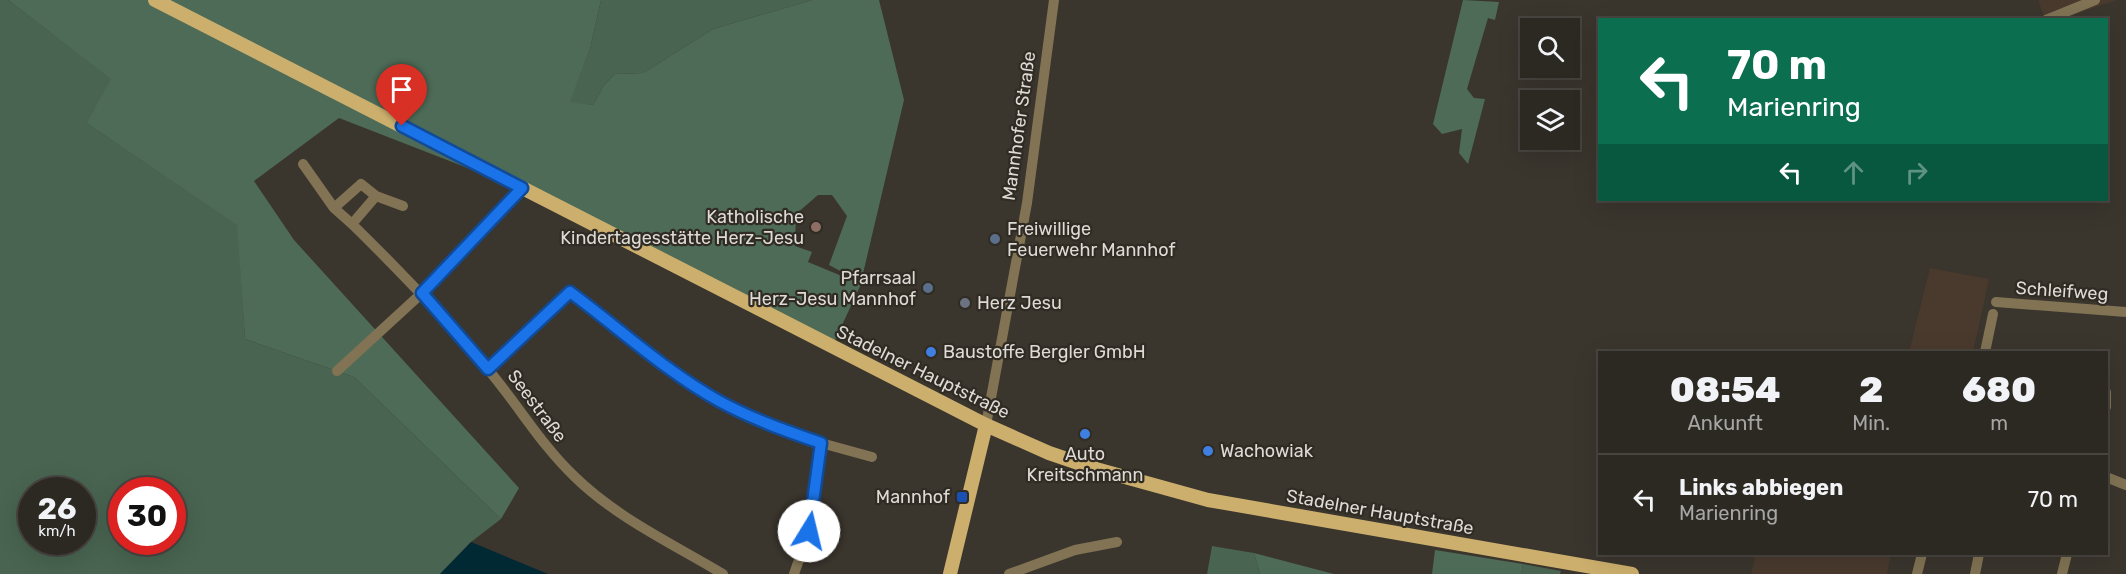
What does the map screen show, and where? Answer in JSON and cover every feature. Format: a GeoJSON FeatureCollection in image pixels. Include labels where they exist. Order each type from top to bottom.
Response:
{"type":"FeatureCollection","features":[{"type":"Feature","properties":{"kind":"main road","name":"Stadelner Hauptstraße"},"geometry":{"type":"LineString","coordinates":[[155,0],[986,425],[1049,453],[1096,469],[1208,500],[1632,574]]}},
{"type":"Feature","properties":{"kind":"main road","name":"Mannhofer Straße"},"geometry":{"type":"LineString","coordinates":[[950,574],[986,425]]}},
{"type":"Feature","properties":{"kind":"street","name":"Mannhofer Straße"},"geometry":{"type":"LineString","coordinates":[[986,425],[1027,203],[1054,0]]}},
{"type":"Feature","properties":{"kind":"street"},"geometry":{"type":"LineString","coordinates":[[2051,18],[2095,0]]}},
{"type":"Feature","properties":{"kind":"street","name":"Seestraße"},"geometry":{"type":"LineString","coordinates":[[303,164],[334,208],[422,293],[488,369],[554,456],[598,498],[723,574]]}},
{"type":"Feature","properties":{"kind":"street"},"geometry":{"type":"LineString","coordinates":[[334,208],[362,184],[376,196],[403,206]]}},
{"type":"Feature","properties":{"kind":"street"},"geometry":{"type":"LineString","coordinates":[[336,371],[422,293],[522,188]]}},
{"type":"Feature","properties":{"kind":"street"},"geometry":{"type":"LineString","coordinates":[[352,224],[376,196]]}},
{"type":"Feature","properties":{"kind":"street"},"geometry":{"type":"LineString","coordinates":[[488,369],[570,292],[676,373],[717,400],[775,428],[872,457]]}},
{"type":"Feature","properties":{"kind":"street","name":"Schleifweg"},"geometry":{"type":"LineString","coordinates":[[1996,302],[2126,312]]}},
{"type":"Feature","properties":{"kind":"street"},"geometry":{"type":"LineString","coordinates":[[1985,351],[1993,314]]}},
{"type":"Feature","properties":{"kind":"street"},"geometry":{"type":"LineString","coordinates":[[794,574],[809,531],[821,443]]}},
{"type":"Feature","properties":{"kind":"street"},"geometry":{"type":"LineString","coordinates":[[2108,478],[2126,485]]}},
{"type":"Feature","properties":{"kind":"street"},"geometry":{"type":"LineString","coordinates":[[1009,574],[1075,550],[1117,542]]}},
{"type":"Feature","properties":{"kind":"street"},"geometry":{"type":"LineString","coordinates":[[1917,574],[1922,555]]}},
{"type":"Feature","properties":{"kind":"street"},"geometry":{"type":"LineString","coordinates":[[1974,574],[1980,555]]}},
{"type":"Feature","properties":{"kind":"street"},"geometry":{"type":"LineString","coordinates":[[2062,574],[2067,555]]}},
{"type":"Feature","properties":{"kind":"shaded area"},"geometry":{"type":"Polygon","coordinates":[[[2038,0],[2117,0],[2063,18],[2045,18],[2038,0]]]}},
{"type":"Feature","properties":{"kind":"shaded area"},"geometry":{"type":"Polygon","coordinates":[[[1930,268],[1989,279],[1973,351],[1909,351],[1930,268]]]}},
{"type":"Feature","properties":{"kind":"shaded area"},"geometry":{"type":"Polygon","coordinates":[[[1756,555],[1891,555],[1887,574],[1751,574],[1756,555]]]}},
{"type":"Feature","properties":{"kind":"green space"},"geometry":{"type":"Polygon","coordinates":[[[0,0],[8,0],[112,79],[86,123],[238,225],[245,339],[354,377],[501,519],[471,542],[440,574],[0,574],[0,0]]]}},
{"type":"Feature","properties":{"kind":"green space"},"geometry":{"type":"Polygon","coordinates":[[[8,0],[601,0],[590,49],[570,102],[593,105],[604,85],[615,74],[643,73],[713,29],[812,0],[879,0],[904,100],[861,282],[829,265],[847,216],[832,195],[818,195],[796,214],[795,246],[812,252],[808,262],[861,284],[832,347],[524,190],[339,118],[254,181],[294,240],[519,488],[501,519],[354,377],[245,339],[237,225],[86,123],[111,79],[8,0]]]}},
{"type":"Feature","properties":{"kind":"green space"},"geometry":{"type":"Polygon","coordinates":[[[601,0],[812,0],[713,29],[643,73],[615,74],[604,85],[593,105],[569,103],[590,49],[601,0]]]}},
{"type":"Feature","properties":{"kind":"green space"},"geometry":{"type":"Polygon","coordinates":[[[1463,0],[1499,2],[1495,20],[1488,18],[1467,89],[1474,98],[1485,99],[1468,164],[1459,153],[1462,129],[1442,134],[1433,124],[1463,0]]]}},
{"type":"Feature","properties":{"kind":"green space"},"geometry":{"type":"Polygon","coordinates":[[[1212,546],[1254,553],[1260,574],[1207,574],[1212,546]]]}},
{"type":"Feature","properties":{"kind":"green space"},"geometry":{"type":"Polygon","coordinates":[[[1435,550],[1523,564],[1521,574],[1432,574],[1435,550]]]}},
{"type":"Feature","properties":{"kind":"green space"},"geometry":{"type":"Polygon","coordinates":[[[1254,553],[1334,574],[1260,574],[1254,553]]]}},
{"type":"Feature","properties":{"kind":"green space"},"geometry":{"type":"Polygon","coordinates":[[[1523,564],[1561,571],[1560,574],[1521,574],[1523,564]]]}},
{"type":"Feature","properties":{"kind":"water"},"geometry":{"type":"Polygon","coordinates":[[[471,542],[548,574],[440,574],[471,542]]]}},
{"type":"Feature","properties":{"kind":"place","name":"Katholische Kindertagesstätte Herz-Jesu"},"geometry":{"type":"Point","coordinates":[816,227]}},
{"type":"Feature","properties":{"kind":"place","name":"Freiwillige Feuerwehr Mannhof"},"geometry":{"type":"Point","coordinates":[995,239]}},
{"type":"Feature","properties":{"kind":"place","name":"Pfarrsaal Herz-Jesu Mannhof"},"geometry":{"type":"Point","coordinates":[928,288]}},
{"type":"Feature","properties":{"kind":"place","name":"Herz Jesu"},"geometry":{"type":"Point","coordinates":[965,303]}},
{"type":"Feature","properties":{"kind":"place","name":"Baustoffe Bergler GmbH"},"geometry":{"type":"Point","coordinates":[931,352]}},
{"type":"Feature","properties":{"kind":"place","name":"Auto Kreitschmann"},"geometry":{"type":"Point","coordinates":[1085,434]}},
{"type":"Feature","properties":{"kind":"place","name":"Wachowiak"},"geometry":{"type":"Point","coordinates":[1208,451]}},
{"type":"Feature","properties":{"kind":"place","name":"Mannhof"},"geometry":{"type":"Point","coordinates":[962,497]}},
{"type":"Feature","properties":{"kind":"route"},"geometry":{"type":"LineString","coordinates":[[402,126],[522,188],[463,247],[422,293],[488,369],[570,292],[676,373],[717,400],[775,428],[821,443],[809,531]]}}]}
